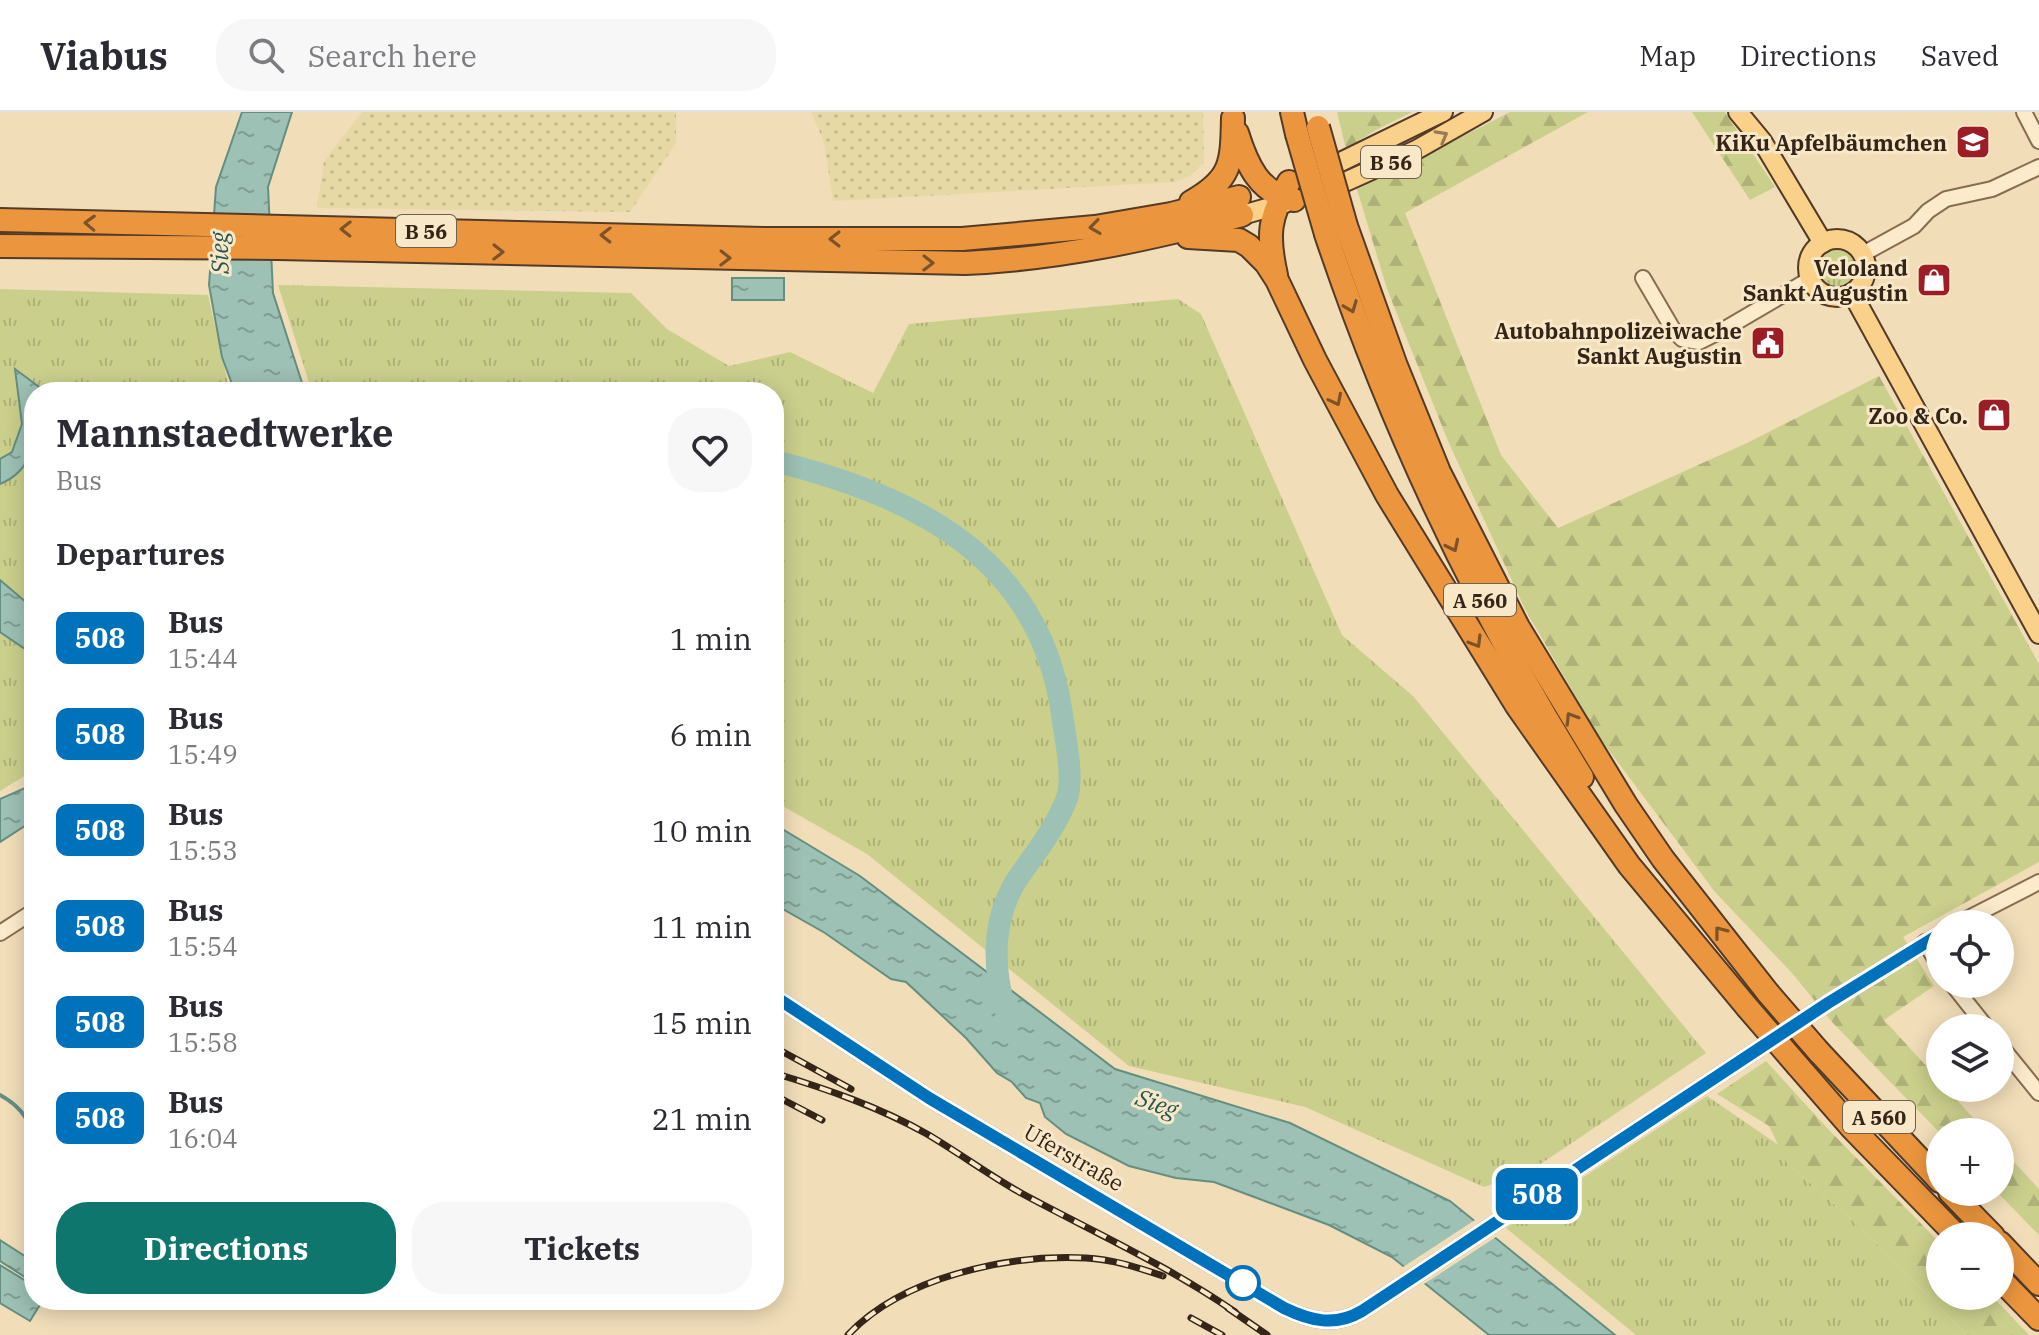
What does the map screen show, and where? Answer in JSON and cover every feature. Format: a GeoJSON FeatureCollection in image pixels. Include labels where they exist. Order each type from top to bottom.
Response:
{"type":"FeatureCollection","features":[{"type":"Feature","properties":{"kind":"highway"},"geometry":{"type":"LineString","coordinates":[[1232,115],[1250,170],[1281,195],[1269,238],[1277,280]]}},
{"type":"Feature","properties":{"kind":"highway"},"geometry":{"type":"LineString","coordinates":[[1171,214],[1219,184],[1228,171],[1232,156],[1232,115]]}},
{"type":"Feature","properties":{"kind":"highway","name":"A 560"},"geometry":{"type":"LineString","coordinates":[[1305,121],[1376,373],[1414,466],[1486,613],[1533,699],[1691,938],[1798,1066],[1943,1222]]}},
{"type":"Feature","properties":{"kind":"highway","name":"B 56"},"geometry":{"type":"LineString","coordinates":[[684,247],[962,239],[1095,227],[1240,206]]}},
{"type":"Feature","properties":{"kind":"highway","name":"B 56"},"geometry":{"type":"LineString","coordinates":[[0,220],[168,236],[684,247],[965,263],[1041,257],[1163,236],[1240,206]]}},
{"type":"Feature","properties":{"kind":"highway","name":"A 560"},"geometry":{"type":"LineString","coordinates":[[1336,230],[1433,458],[1518,627],[1626,805],[1663,859],[1768,993],[1926,1166]]}},
{"type":"Feature","properties":{"kind":"highway","name":"B 56"},"geometry":{"type":"LineString","coordinates":[[0,246],[168,236]]}},
{"type":"Feature","properties":{"kind":"highway"},"geometry":{"type":"LineString","coordinates":[[1163,236],[1239,240],[1266,263],[1357,441],[1483,653],[1594,818],[1691,938]]}},
{"type":"Feature","properties":{"kind":"highway"},"geometry":{"type":"LineString","coordinates":[[1964,1206],[1979,1222]]}},
{"type":"Feature","properties":{"kind":"highway"},"geometry":{"type":"LineString","coordinates":[[2014,1258],[2039,1284]]}},
{"type":"Feature","properties":{"kind":"highway"},"geometry":{"type":"LineString","coordinates":[[2014,1293],[2039,1319]]}},
{"type":"Feature","properties":{"kind":"main road","name":"B 56"},"geometry":{"type":"LineString","coordinates":[[1281,195],[1443,112]]}},
{"type":"Feature","properties":{"kind":"main road","name":"B 56"},"geometry":{"type":"LineString","coordinates":[[1240,206],[1357,178],[1483,112]]}},
{"type":"Feature","properties":{"kind":"main road"},"geometry":{"type":"LineString","coordinates":[[1738,112],[1762,141]]}},
{"type":"Feature","properties":{"kind":"main road"},"geometry":{"type":"LineString","coordinates":[[1750,112],[1762,141],[1823,243]]}},
{"type":"Feature","properties":{"kind":"main road"},"geometry":{"type":"LineString","coordinates":[[1832,239],[1850,242],[1863,254],[1864,280],[1852,293],[1843,297],[1823,294],[1810,279],[1809,262],[1816,248],[1823,243],[1832,239]]}},
{"type":"Feature","properties":{"kind":"main road"},"geometry":{"type":"LineString","coordinates":[[1852,293],[2039,634]]}},
{"type":"Feature","properties":{"kind":"street"},"geometry":{"type":"LineString","coordinates":[[2024,112],[2039,141]]}},
{"type":"Feature","properties":{"kind":"street"},"geometry":{"type":"LineString","coordinates":[[1863,254],[1914,226],[1928,211],[1946,199],[1992,189],[2039,167]]}},
{"type":"Feature","properties":{"kind":"street"},"geometry":{"type":"LineString","coordinates":[[1643,278],[1674,331],[1682,339],[1699,342],[1810,279]]}},
{"type":"Feature","properties":{"kind":"street"},"geometry":{"type":"LineString","coordinates":[[1984,910],[2039,882]]}},
{"type":"Feature","properties":{"kind":"street"},"geometry":{"type":"LineString","coordinates":[[0,933],[24,917]]}},
{"type":"Feature","properties":{"kind":"street","name":"Uferstraße"},"geometry":{"type":"LineString","coordinates":[[784,1003],[929,1098],[1284,1308],[1334,1328],[1925,942]]}},
{"type":"Feature","properties":{"kind":"street"},"geometry":{"type":"LineString","coordinates":[[1963,998],[1976,1014]]}},
{"type":"Feature","properties":{"kind":"street"},"geometry":{"type":"LineString","coordinates":[[2014,1062],[2039,1093]]}},
{"type":"Feature","properties":{"kind":"shaded area"},"geometry":{"type":"Polygon","coordinates":[[[362,112],[676,112],[676,143],[630,212],[317,208],[324,161],[362,112]]]}},
{"type":"Feature","properties":{"kind":"shaded area"},"geometry":{"type":"Polygon","coordinates":[[[811,112],[1203,112],[1204,162],[1190,176],[1175,182],[833,201],[824,142],[811,112]]]}},
{"type":"Feature","properties":{"kind":"green space"},"geometry":{"type":"Polygon","coordinates":[[[1337,112],[1412,112],[1346,149],[1337,112]]]}},
{"type":"Feature","properties":{"kind":"green space"},"geometry":{"type":"Polygon","coordinates":[[[1510,112],[1588,112],[1405,213],[1501,455],[1558,528],[1747,443],[1879,376],[2039,664],[2039,862],[1952,910],[1926,910],[1926,924],[1903,937],[1926,973],[1926,991],[1884,1020],[1926,1066],[1926,1102],[1959,1102],[1973,1118],[1926,1119],[1832,1022],[1792,973],[1715,892],[1599,737],[1525,609],[1448,441],[1387,289],[1356,186],[1419,159],[1510,112]]]}},
{"type":"Feature","properties":{"kind":"green space"},"geometry":{"type":"Polygon","coordinates":[[[1692,112],[1725,112],[1775,187],[1750,200],[1692,112]]]}},
{"type":"Feature","properties":{"kind":"green space"},"geometry":{"type":"Polygon","coordinates":[[[1837,248],[1851,254],[1857,268],[1851,282],[1837,288],[1823,282],[1817,268],[1823,254],[1837,248]]]}},
{"type":"Feature","properties":{"kind":"green space"},"geometry":{"type":"Polygon","coordinates":[[[278,285],[631,293],[667,329],[729,366],[790,352],[873,393],[909,324],[1178,299],[1201,314],[1342,635],[1413,696],[1706,1053],[1530,1171],[1484,1187],[1305,1107],[1129,1066],[867,854],[784,807],[784,382],[309,382],[278,285]]]}},
{"type":"Feature","properties":{"kind":"green space"},"geometry":{"type":"Polygon","coordinates":[[[0,289],[208,295],[228,382],[24,382],[24,776],[0,791],[0,289]]]}},
{"type":"Feature","properties":{"kind":"green space"},"geometry":{"type":"Polygon","coordinates":[[[1766,1061],[1926,1229],[1926,1294],[1860,1227],[1787,1163],[1769,1126],[1717,1094],[1766,1061]]]}},
{"type":"Feature","properties":{"kind":"green space"},"geometry":{"type":"Polygon","coordinates":[[[1707,1096],[1780,1146],[1787,1163],[1860,1227],[1926,1294],[1926,1310],[1942,1310],[1967,1335],[1636,1335],[1506,1228],[1707,1096]]]}},
{"type":"Feature","properties":{"kind":"green space"},"geometry":{"type":"Polygon","coordinates":[[[2014,1162],[2039,1189],[2039,1235],[2011,1206],[2014,1206],[2014,1162]]]}},
{"type":"Feature","properties":{"kind":"green space"},"geometry":{"type":"Polygon","coordinates":[[[1942,1310],[2005,1310],[2029,1335],[1967,1335],[1942,1310]]]}},
{"type":"Feature","properties":{"kind":"water","name":"Sieg"},"geometry":{"type":"Polygon","coordinates":[[[242,112],[292,112],[268,187],[273,293],[302,382],[231,382],[222,357],[209,285],[216,187],[242,112]]]}},
{"type":"Feature","properties":{"kind":"water"},"geometry":{"type":"Polygon","coordinates":[[[732,278],[784,278],[784,300],[732,300],[732,278]]]}},
{"type":"Feature","properties":{"kind":"water"},"geometry":{"type":"Polygon","coordinates":[[[15,369],[33,382],[24,382],[24,466],[0,484],[0,459],[12,452],[22,424],[15,369]]]}},
{"type":"Feature","properties":{"kind":"water"},"geometry":{"type":"Polygon","coordinates":[[[0,580],[24,600],[24,648],[0,632],[0,580]]]}},
{"type":"Feature","properties":{"kind":"water"},"geometry":{"type":"Polygon","coordinates":[[[24,788],[24,826],[0,842],[0,799],[24,788]]]}},
{"type":"Feature","properties":{"kind":"water","name":"Sieg"},"geometry":{"type":"Polygon","coordinates":[[[784,830],[860,876],[1115,1069],[1290,1123],[1450,1201],[1615,1335],[1489,1335],[1392,1257],[1329,1225],[1214,1182],[1176,1178],[1129,1166],[1066,1134],[1045,1117],[1040,1103],[1026,1098],[1012,1082],[997,1073],[966,1038],[906,982],[891,979],[825,933],[784,910],[784,830]]]}},
{"type":"Feature","properties":{"kind":"water"},"geometry":{"type":"Polygon","coordinates":[[[0,1240],[24,1256],[24,1277],[0,1261],[0,1240]]]}},
{"type":"Feature","properties":{"kind":"water"},"geometry":{"type":"Polygon","coordinates":[[[0,1265],[24,1280],[24,1310],[37,1310],[30,1321],[0,1303],[0,1265]]]}},
{"type":"Feature","properties":{"kind":"pier"},"geometry":{"type":"Polygon","coordinates":[[[1478,1218],[1499,1235],[1421,1286],[1400,1269],[1478,1218]]]}},
{"type":"Feature","properties":{"kind":"waterway"},"geometry":{"type":"LineString","coordinates":[[784,464],[875,493],[921,515],[962,541],[998,574],[1027,613],[1049,659],[1062,714],[1069,789],[1057,819],[1020,875],[1004,907],[997,940],[997,958],[1005,1009]]}},
{"type":"Feature","properties":{"kind":"waterway"},"geometry":{"type":"LineString","coordinates":[[0,1095],[24,1115]]}},
{"type":"Feature","properties":{"kind":"railway"},"geometry":{"type":"LineString","coordinates":[[784,1052],[851,1089]]}},
{"type":"Feature","properties":{"kind":"railway"},"geometry":{"type":"LineString","coordinates":[[784,1076],[852,1099],[909,1124],[1021,1193],[1156,1264],[1235,1312]]}},
{"type":"Feature","properties":{"kind":"railway"},"geometry":{"type":"LineString","coordinates":[[784,1100],[822,1120]]}},
{"type":"Feature","properties":{"kind":"railway"},"geometry":{"type":"LineString","coordinates":[[848,1335],[897,1298],[958,1273],[991,1265],[1024,1260],[1086,1258],[1115,1262],[1163,1276]]}},
{"type":"Feature","properties":{"kind":"railway"},"geometry":{"type":"LineString","coordinates":[[1228,1308],[1267,1335]]}},
{"type":"Feature","properties":{"kind":"railway"},"geometry":{"type":"LineString","coordinates":[[1191,1318],[1222,1335]]}},
{"type":"Feature","properties":{"kind":"bus line","name":"508"},"geometry":{"type":"LineString","coordinates":[[784,1003],[929,1098],[1284,1308],[1308,1319],[1333,1321],[1362,1311],[1926,941]]}},
{"type":"Feature","properties":{"kind":"place","name":"KiKu Apfelbäumchen"},"geometry":{"type":"Point","coordinates":[1973,142]}},
{"type":"Feature","properties":{"kind":"place","name":"Veloland Sankt Augustin"},"geometry":{"type":"Point","coordinates":[1934,280]}},
{"type":"Feature","properties":{"kind":"place","name":"Autobahnpolizeiwache Sankt Augustin"},"geometry":{"type":"Point","coordinates":[1768,343]}},
{"type":"Feature","properties":{"kind":"place","name":"Zoo & Co."},"geometry":{"type":"Point","coordinates":[1994,415]}}]}
